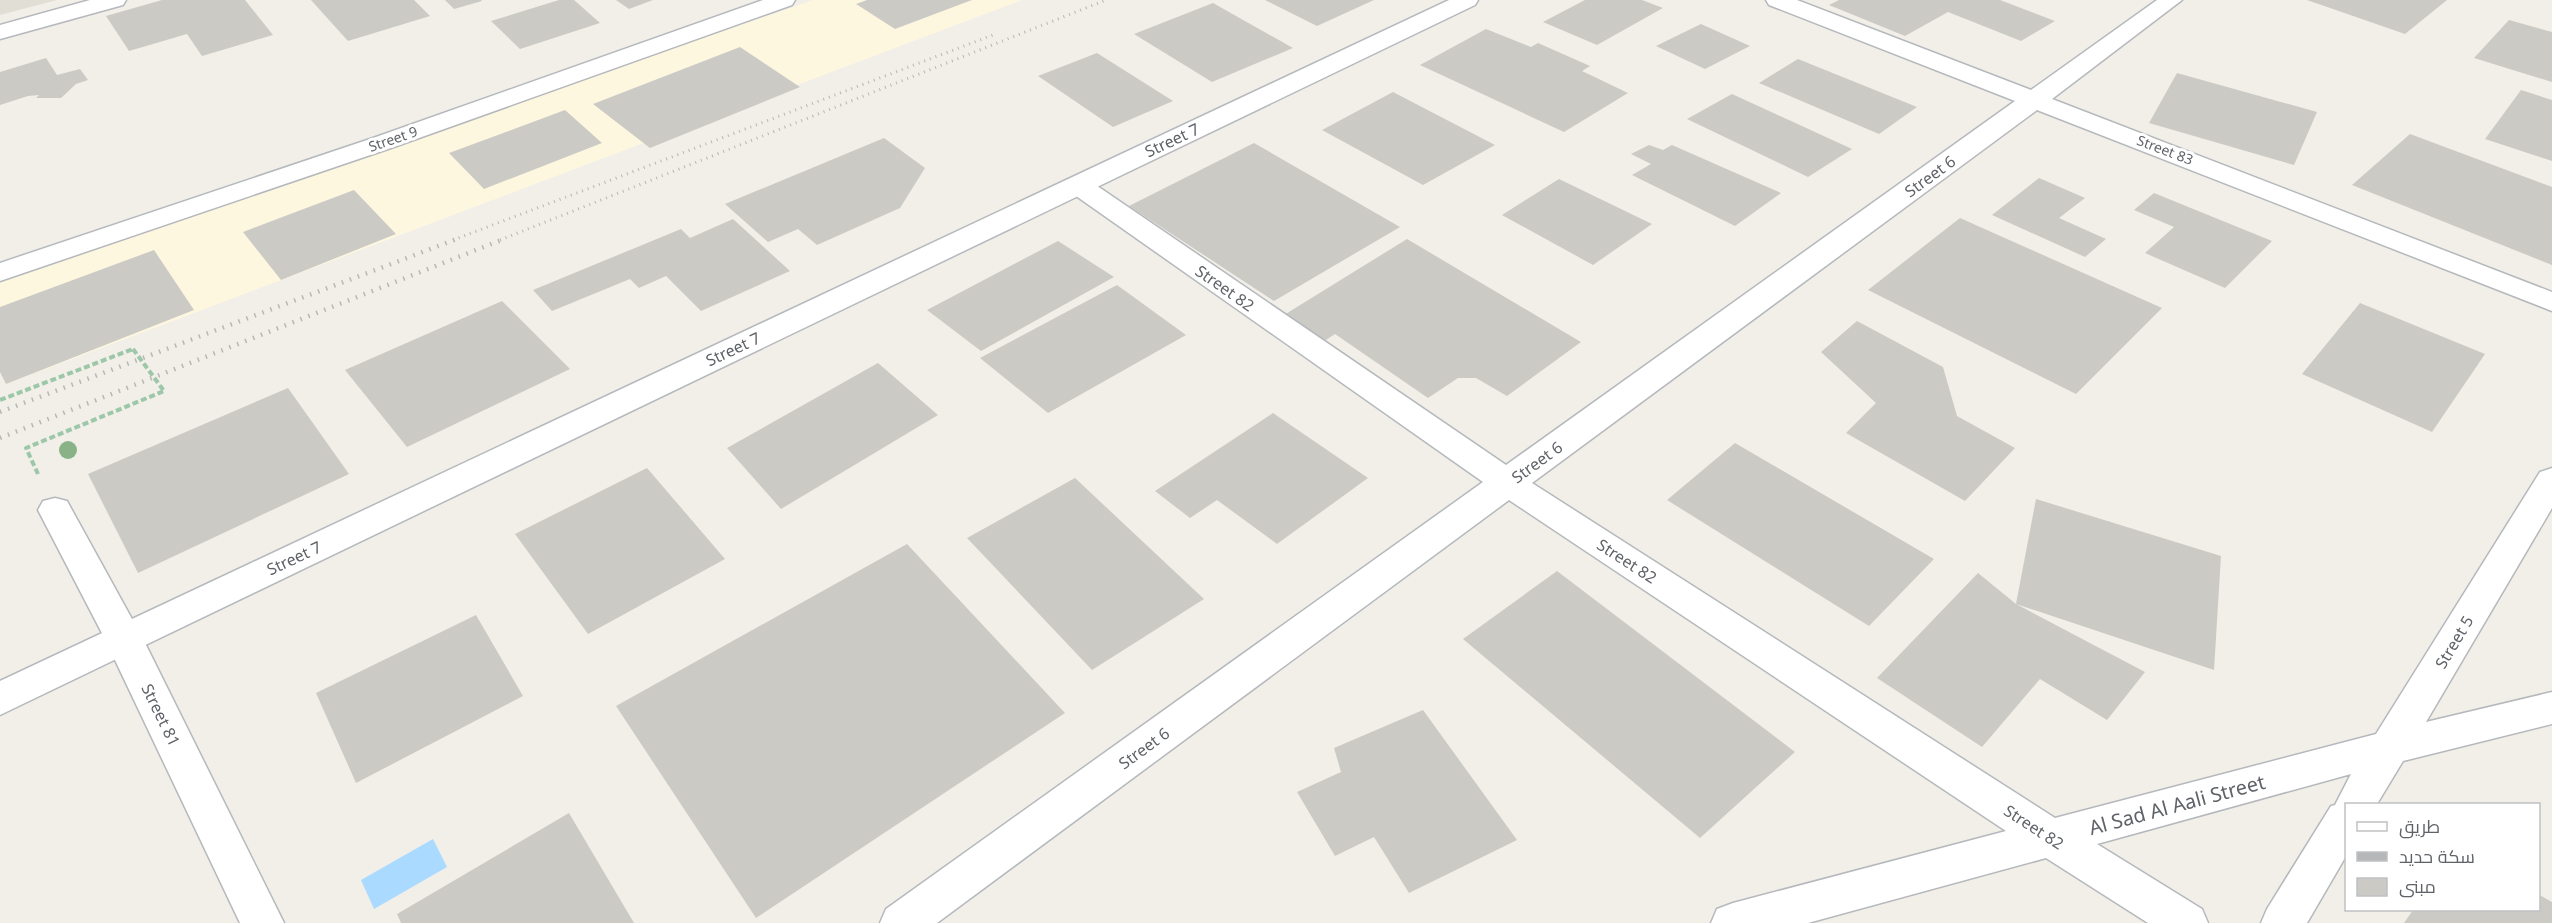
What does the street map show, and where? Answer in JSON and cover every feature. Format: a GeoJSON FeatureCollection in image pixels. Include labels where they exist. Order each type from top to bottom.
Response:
{"type":"FeatureCollection","features":[{"type":"Feature","properties":{"kind":"street"},"geometry":{"type":"LineString","coordinates":[[0,32],[115,0]]}},
{"type":"Feature","properties":{"kind":"street","name":"Street 9"},"geometry":{"type":"LineString","coordinates":[[0,272],[382,143],[784,0]]}},
{"type":"Feature","properties":{"kind":"street","name":"Street 7"},"geometry":{"type":"LineString","coordinates":[[0,699],[1467,0]]}},
{"type":"Feature","properties":{"kind":"street","name":"Street 83"},"geometry":{"type":"LineString","coordinates":[[1777,0],[2552,302]]}},
{"type":"Feature","properties":{"kind":"street","name":"Street 6"},"geometry":{"type":"LineString","coordinates":[[902,923],[2171,0]]}},
{"type":"Feature","properties":{"kind":"street","name":"Street 82"},"geometry":{"type":"LineString","coordinates":[[1078,185],[1508,483],[2052,839],[2186,923]]}},
{"type":"Feature","properties":{"kind":"street","name":"Street 5"},"geometry":{"type":"LineString","coordinates":[[2356,803],[2552,480]]}},
{"type":"Feature","properties":{"kind":"street","name":"Street 81"},"geometry":{"type":"LineString","coordinates":[[54,510],[124,639],[262,923]]}},
{"type":"Feature","properties":{"kind":"street","name":"Al Sad Al Aali Street"},"geometry":{"type":"LineString","coordinates":[[1733,923],[2390,747],[2552,708]]}},
{"type":"Feature","properties":{"kind":"street"},"geometry":{"type":"LineString","coordinates":[[2283,923],[2345,821]]}},
{"type":"Feature","properties":{"kind":"path"},"geometry":{"type":"LineString","coordinates":[[0,400],[133,349],[164,392],[26,448]]}},
{"type":"Feature","properties":{"kind":"shaded area"},"geometry":{"type":"Polygon","coordinates":[[[0,0],[57,0],[0,15],[0,0]]]}},
{"type":"Feature","properties":{"kind":"shaded area"},"geometry":{"type":"Polygon","coordinates":[[[813,0],[1022,0],[6,384],[0,366],[0,281],[813,0]]]}},
{"type":"Feature","properties":{"kind":"water"},"geometry":{"type":"Polygon","coordinates":[[[433,839],[447,867],[374,909],[361,880],[433,839]]]}},
{"type":"Feature","properties":{"kind":"building"},"geometry":{"type":"Polygon","coordinates":[[[162,0],[245,0],[273,35],[202,56],[187,34],[129,51],[106,16],[162,0]]]}},
{"type":"Feature","properties":{"kind":"building"},"geometry":{"type":"Polygon","coordinates":[[[311,0],[414,0],[430,16],[348,41],[311,0]]]}},
{"type":"Feature","properties":{"kind":"building"},"geometry":{"type":"Polygon","coordinates":[[[445,0],[481,0],[482,1],[454,9],[445,0]]]}},
{"type":"Feature","properties":{"kind":"building"},"geometry":{"type":"Polygon","coordinates":[[[559,0],[574,0],[600,23],[520,49],[491,21],[559,0]]]}},
{"type":"Feature","properties":{"kind":"building"},"geometry":{"type":"Polygon","coordinates":[[[616,0],[653,0],[629,9],[616,0]]]}},
{"type":"Feature","properties":{"kind":"building"},"geometry":{"type":"Polygon","coordinates":[[[867,0],[972,0],[895,29],[856,4],[867,0]]]}},
{"type":"Feature","properties":{"kind":"building"},"geometry":{"type":"Polygon","coordinates":[[[1265,0],[1374,0],[1317,26],[1265,0]]]}},
{"type":"Feature","properties":{"kind":"building"},"geometry":{"type":"Polygon","coordinates":[[[1585,0],[1642,0],[1663,8],[1597,45],[1543,22],[1585,0]]]}},
{"type":"Feature","properties":{"kind":"building"},"geometry":{"type":"Polygon","coordinates":[[[1839,0],[2000,0],[2055,21],[2021,41],[1948,12],[1905,36],[1829,5],[1839,0]]]}},
{"type":"Feature","properties":{"kind":"building"},"geometry":{"type":"Polygon","coordinates":[[[2307,0],[2447,0],[2405,34],[2307,0]]]}},
{"type":"Feature","properties":{"kind":"building"},"geometry":{"type":"Polygon","coordinates":[[[1213,3],[1293,48],[1212,82],[1134,34],[1213,3]]]}},
{"type":"Feature","properties":{"kind":"building"},"geometry":{"type":"Polygon","coordinates":[[[2509,20],[2552,32],[2552,82],[2474,58],[2509,20]]]}},
{"type":"Feature","properties":{"kind":"building"},"geometry":{"type":"Polygon","coordinates":[[[1701,24],[1750,46],[1705,69],[1656,46],[1701,24]]]}},
{"type":"Feature","properties":{"kind":"building"},"geometry":{"type":"Polygon","coordinates":[[[1486,29],[1531,47],[1538,43],[1590,66],[1582,71],[1628,93],[1564,132],[1420,65],[1486,29]]]}},
{"type":"Feature","properties":{"kind":"building"},"geometry":{"type":"Polygon","coordinates":[[[740,47],[800,87],[650,148],[593,104],[740,47]]]}},
{"type":"Feature","properties":{"kind":"building"},"geometry":{"type":"Polygon","coordinates":[[[1097,53],[1173,101],[1113,127],[1038,76],[1097,53]]]}},
{"type":"Feature","properties":{"kind":"building"},"geometry":{"type":"Polygon","coordinates":[[[46,58],[57,75],[80,69],[88,80],[76,84],[61,98],[28,96],[0,105],[0,72],[46,58]]]}},
{"type":"Feature","properties":{"kind":"building"},"geometry":{"type":"Polygon","coordinates":[[[1798,59],[1917,107],[1879,134],[1759,83],[1798,59]]]}},
{"type":"Feature","properties":{"kind":"building"},"geometry":{"type":"Polygon","coordinates":[[[2177,73],[2317,112],[2294,165],[2149,123],[2177,73]]]}},
{"type":"Feature","properties":{"kind":"building"},"geometry":{"type":"Polygon","coordinates":[[[2521,90],[2552,100],[2552,161],[2485,139],[2521,90]]]}},
{"type":"Feature","properties":{"kind":"building"},"geometry":{"type":"Polygon","coordinates":[[[1393,92],[1495,145],[1423,185],[1322,130],[1393,92]]]}},
{"type":"Feature","properties":{"kind":"building"},"geometry":{"type":"Polygon","coordinates":[[[1732,94],[1852,149],[1808,177],[1687,119],[1732,94]]]}},
{"type":"Feature","properties":{"kind":"building"},"geometry":{"type":"Polygon","coordinates":[[[565,110],[602,143],[484,189],[449,153],[565,110]]]}},
{"type":"Feature","properties":{"kind":"building"},"geometry":{"type":"Polygon","coordinates":[[[2410,134],[2552,187],[2552,265],[2352,185],[2410,134]]]}},
{"type":"Feature","properties":{"kind":"building"},"geometry":{"type":"Polygon","coordinates":[[[884,138],[925,168],[900,208],[817,245],[798,229],[768,242],[725,204],[884,138]]]}},
{"type":"Feature","properties":{"kind":"building"},"geometry":{"type":"Polygon","coordinates":[[[1254,143],[1400,227],[1274,301],[1129,206],[1254,143]]]}},
{"type":"Feature","properties":{"kind":"building"},"geometry":{"type":"Polygon","coordinates":[[[1649,145],[1663,150],[1672,145],[1781,193],[1735,226],[1632,175],[1651,164],[1631,154],[1649,145]]]}},
{"type":"Feature","properties":{"kind":"building"},"geometry":{"type":"Polygon","coordinates":[[[2039,178],[2085,198],[2059,218],[2106,239],[2085,257],[1992,215],[2039,178]]]}},
{"type":"Feature","properties":{"kind":"building"},"geometry":{"type":"Polygon","coordinates":[[[1559,179],[1652,224],[1593,265],[1502,215],[1559,179]]]}},
{"type":"Feature","properties":{"kind":"building"},"geometry":{"type":"Polygon","coordinates":[[[354,190],[396,234],[281,280],[243,232],[354,190]]]}},
{"type":"Feature","properties":{"kind":"building"},"geometry":{"type":"Polygon","coordinates":[[[2154,193],[2272,241],[2225,288],[2145,253],[2174,227],[2134,210],[2154,193]]]}},
{"type":"Feature","properties":{"kind":"building"},"geometry":{"type":"Polygon","coordinates":[[[1960,218],[2162,308],[2076,394],[1868,290],[1960,218]]]}},
{"type":"Feature","properties":{"kind":"building"},"geometry":{"type":"Polygon","coordinates":[[[733,219],[790,271],[701,311],[666,276],[639,288],[630,279],[552,311],[533,290],[681,229],[690,238],[733,219]]]}},
{"type":"Feature","properties":{"kind":"building"},"geometry":{"type":"Polygon","coordinates":[[[1407,239],[1581,342],[1507,396],[1476,378],[1458,378],[1428,398],[1335,334],[1323,342],[1284,315],[1407,239]]]}},
{"type":"Feature","properties":{"kind":"building"},"geometry":{"type":"Polygon","coordinates":[[[1058,241],[1114,277],[981,351],[927,310],[1058,241]]]}},
{"type":"Feature","properties":{"kind":"building"},"geometry":{"type":"Polygon","coordinates":[[[154,250],[194,310],[6,384],[0,372],[0,307],[154,250]]]}},
{"type":"Feature","properties":{"kind":"building"},"geometry":{"type":"Polygon","coordinates":[[[1117,285],[1186,335],[1048,413],[980,358],[1117,285]]]}},
{"type":"Feature","properties":{"kind":"building"},"geometry":{"type":"Polygon","coordinates":[[[502,301],[570,369],[407,447],[345,370],[502,301]]]}},
{"type":"Feature","properties":{"kind":"building"},"geometry":{"type":"Polygon","coordinates":[[[2360,303],[2485,354],[2432,432],[2302,374],[2360,303]]]}},
{"type":"Feature","properties":{"kind":"building"},"geometry":{"type":"Polygon","coordinates":[[[1857,321],[1943,367],[1957,416],[2015,448],[1965,501],[1846,433],[1876,403],[1821,352],[1857,321]]]}},
{"type":"Feature","properties":{"kind":"building"},"geometry":{"type":"Polygon","coordinates":[[[878,363],[938,415],[781,509],[727,448],[878,363]]]}},
{"type":"Feature","properties":{"kind":"building"},"geometry":{"type":"Polygon","coordinates":[[[288,388],[349,474],[138,573],[88,474],[288,388]]]}},
{"type":"Feature","properties":{"kind":"building"},"geometry":{"type":"Polygon","coordinates":[[[1273,413],[1368,478],[1277,544],[1217,500],[1190,518],[1155,491],[1273,413]]]}},
{"type":"Feature","properties":{"kind":"building"},"geometry":{"type":"Polygon","coordinates":[[[1735,443],[1934,559],[1869,626],[1667,500],[1735,443]]]}},
{"type":"Feature","properties":{"kind":"building"},"geometry":{"type":"Polygon","coordinates":[[[647,468],[725,559],[588,634],[515,534],[647,468]]]}},
{"type":"Feature","properties":{"kind":"building"},"geometry":{"type":"Polygon","coordinates":[[[1075,478],[1204,599],[1092,670],[967,538],[1075,478]]]}},
{"type":"Feature","properties":{"kind":"building"},"geometry":{"type":"Polygon","coordinates":[[[2036,499],[2221,556],[2214,670],[2016,604],[2036,499]]]}},
{"type":"Feature","properties":{"kind":"building"},"geometry":{"type":"Polygon","coordinates":[[[907,544],[1065,713],[756,918],[616,706],[907,544]]]}},
{"type":"Feature","properties":{"kind":"building"},"geometry":{"type":"Polygon","coordinates":[[[1557,571],[1795,752],[1700,838],[1463,639],[1557,571]]]}},
{"type":"Feature","properties":{"kind":"building"},"geometry":{"type":"Polygon","coordinates":[[[1978,573],[2016,604],[2145,672],[2107,720],[2040,679],[1982,747],[1877,678],[1978,573]]]}},
{"type":"Feature","properties":{"kind":"building"},"geometry":{"type":"Polygon","coordinates":[[[476,615],[523,696],[356,783],[316,693],[476,615]]]}},
{"type":"Feature","properties":{"kind":"building"},"geometry":{"type":"Polygon","coordinates":[[[1423,710],[1517,840],[1409,893],[1374,837],[1335,856],[1297,792],[1341,772],[1334,748],[1423,710]]]}},
{"type":"Feature","properties":{"kind":"building"},"geometry":{"type":"Polygon","coordinates":[[[569,813],[634,923],[401,923],[397,914],[569,813]]]}},
{"type":"Feature","properties":{"kind":"building"},"geometry":{"type":"Polygon","coordinates":[[[2540,895],[2552,902],[2552,923],[2404,923],[2412,911],[2540,911],[2540,895]]]}},
{"type":"Feature","properties":{"kind":"railway"},"geometry":{"type":"LineString","coordinates":[[500,240],[1106,0]]}},
{"type":"Feature","properties":{"kind":"railway"},"geometry":{"type":"LineString","coordinates":[[453,240],[993,35]]}},
{"type":"Feature","properties":{"kind":"railway"},"geometry":{"type":"LineString","coordinates":[[0,412],[457,239]]}},
{"type":"Feature","properties":{"kind":"railway"},"geometry":{"type":"LineString","coordinates":[[0,438],[504,239]]}}]}
